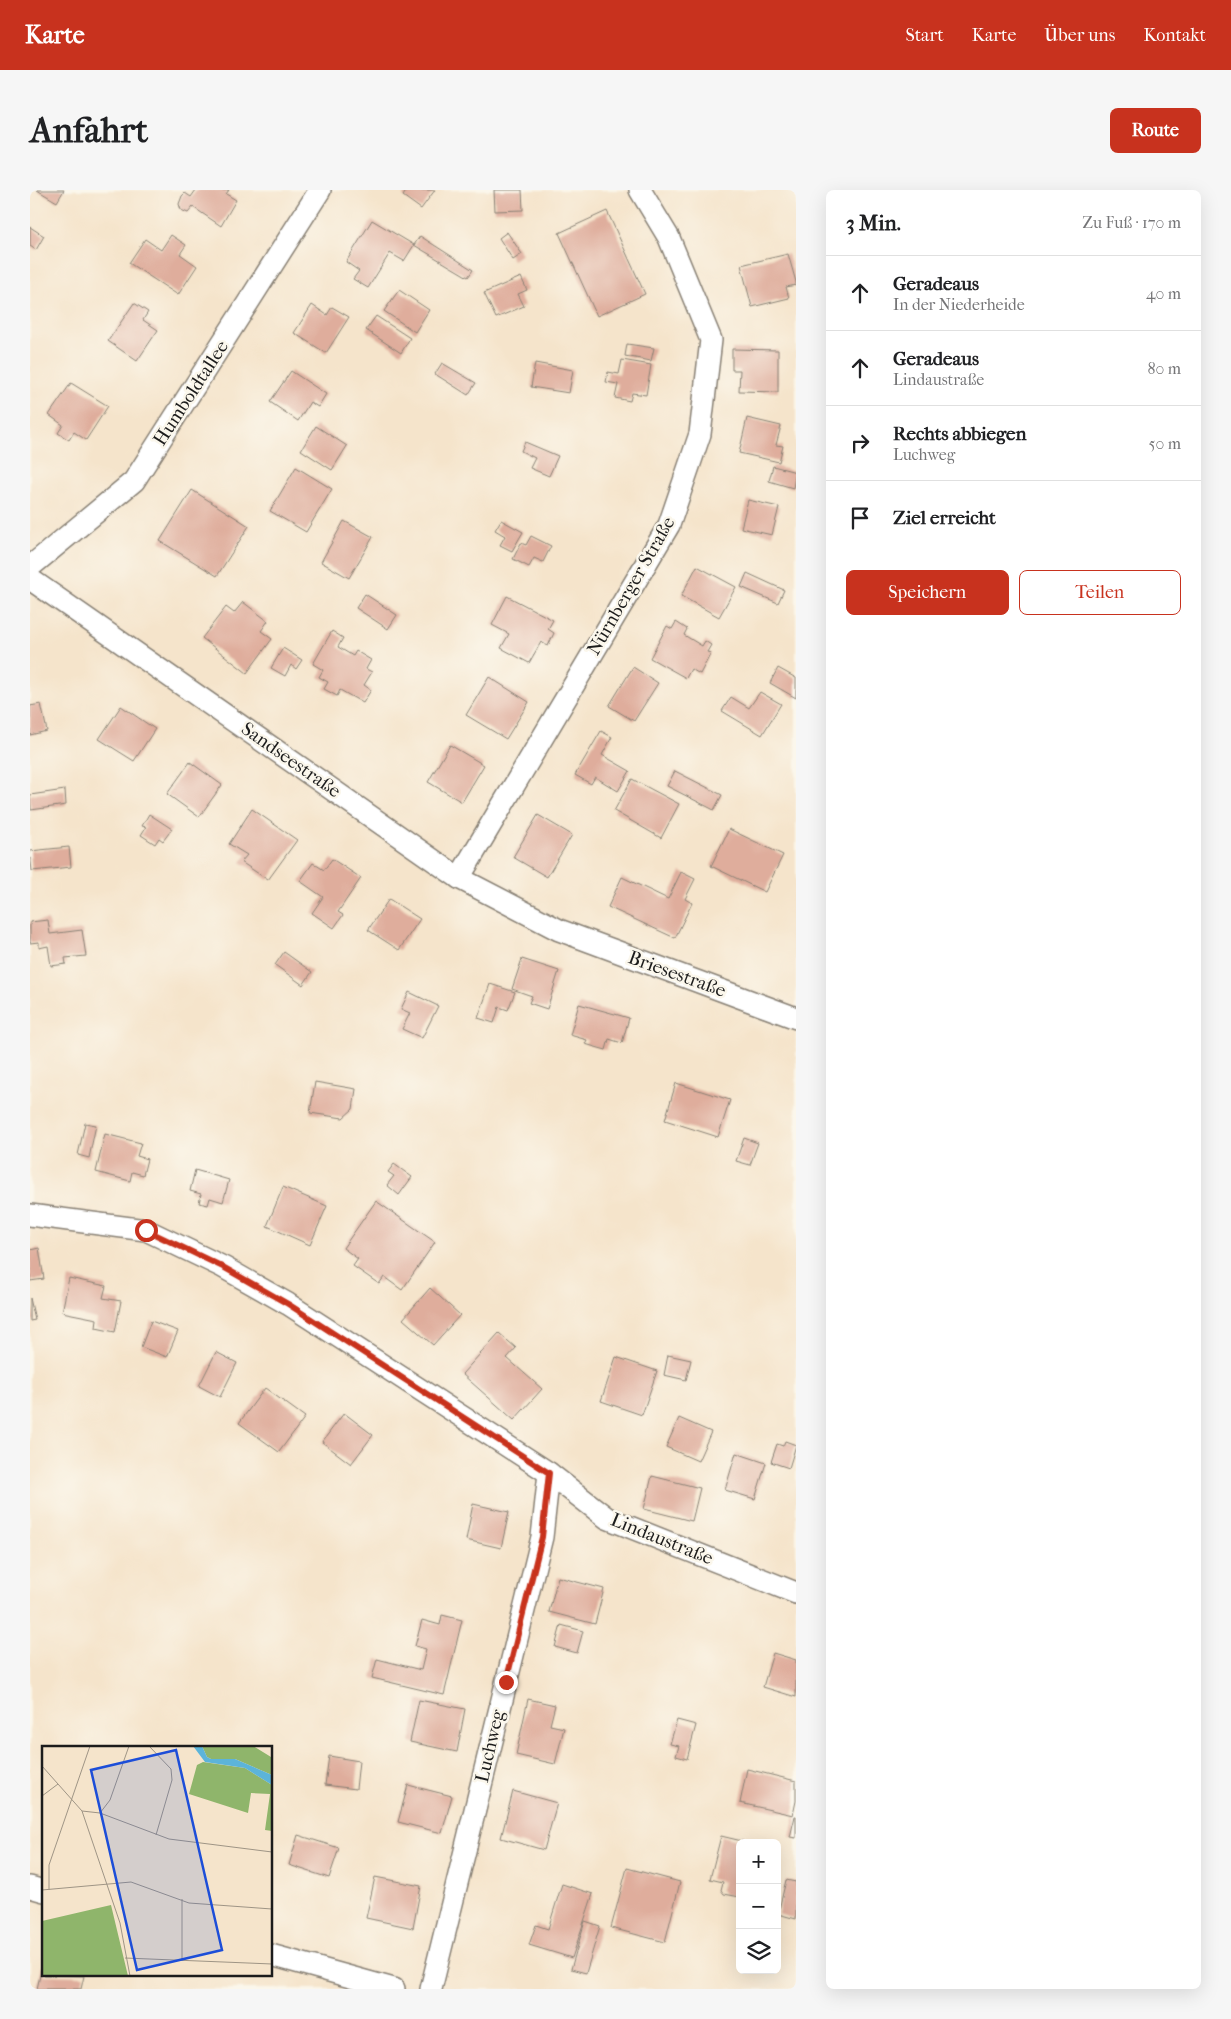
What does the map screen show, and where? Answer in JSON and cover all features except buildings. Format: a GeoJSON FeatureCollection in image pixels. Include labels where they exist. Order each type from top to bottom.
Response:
{"type":"FeatureCollection","features":[{"type":"Feature","properties":{"kind":"street","name":"Humboldtallee"},"geometry":{"type":"LineString","coordinates":[[30,568],[134,481],[320,190]]}},
{"type":"Feature","properties":{"kind":"street","name":"Nürnberger Straße"},"geometry":{"type":"LineString","coordinates":[[459,878],[669,524],[700,434],[711,340],[669,238],[640,190]]}},
{"type":"Feature","properties":{"kind":"street","name":"Sandseestraße"},"geometry":{"type":"LineString","coordinates":[[30,579],[459,878],[559,930]]}},
{"type":"Feature","properties":{"kind":"street","name":"Briesestraße"},"geometry":{"type":"LineString","coordinates":[[559,930],[796,1018]]}},
{"type":"Feature","properties":{"kind":"street","name":"Lindaustraße"},"geometry":{"type":"LineString","coordinates":[[30,1214],[146,1230],[223,1267],[288,1304],[549,1473],[607,1518],[796,1593]]}},
{"type":"Feature","properties":{"kind":"street","name":"Luchweg"},"geometry":{"type":"LineString","coordinates":[[431,1989],[542,1537],[549,1473]]}},
{"type":"Feature","properties":{"kind":"street"},"geometry":{"type":"LineString","coordinates":[[272,1954],[394,1989]]}},
{"type":"Feature","properties":{"kind":"route"},"geometry":{"type":"LineString","coordinates":[[146,1230],[223,1267],[288,1304],[549,1473],[542,1537],[506,1682]]}}]}
